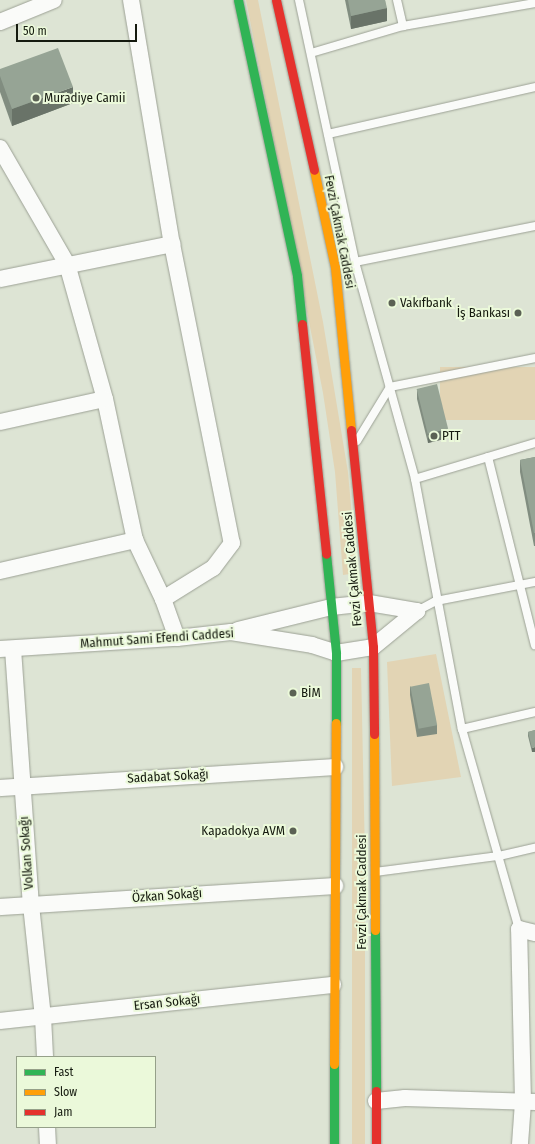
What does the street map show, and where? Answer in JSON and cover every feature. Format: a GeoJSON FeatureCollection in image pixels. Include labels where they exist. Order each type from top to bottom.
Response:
{"type":"FeatureCollection","features":[{"type":"Feature","properties":{"kind":"main road","name":"Fevzi Çakmak Caddesi"},"geometry":{"type":"LineString","coordinates":[[238,0],[297,276],[336,653],[333,984],[334,1144]]}},
{"type":"Feature","properties":{"kind":"main road","name":"Fevzi Çakmak Caddesi"},"geometry":{"type":"LineString","coordinates":[[276,0],[335,267],[355,446],[373,647],[376,1144]]}},
{"type":"Feature","properties":{"kind":"street"},"geometry":{"type":"LineString","coordinates":[[0,22],[54,0]]}},
{"type":"Feature","properties":{"kind":"street"},"geometry":{"type":"LineString","coordinates":[[131,0],[172,244],[232,543],[213,568],[163,599]]}},
{"type":"Feature","properties":{"kind":"street"},"geometry":{"type":"LineString","coordinates":[[0,148],[67,264],[105,398],[135,540],[163,599],[177,638]]}},
{"type":"Feature","properties":{"kind":"street"},"geometry":{"type":"LineString","coordinates":[[0,279],[67,264],[172,244]]}},
{"type":"Feature","properties":{"kind":"street"},"geometry":{"type":"LineString","coordinates":[[0,422],[105,398]]}},
{"type":"Feature","properties":{"kind":"street"},"geometry":{"type":"LineString","coordinates":[[0,571],[135,540]]}},
{"type":"Feature","properties":{"kind":"street"},"geometry":{"type":"LineString","coordinates":[[231,632],[331,607],[369,603],[418,611]]}},
{"type":"Feature","properties":{"kind":"street"},"geometry":{"type":"LineString","coordinates":[[336,653],[373,647],[418,611]]}},
{"type":"Feature","properties":{"kind":"street","name":"Mahmut Sami Efendi Caddesi"},"geometry":{"type":"LineString","coordinates":[[7,649],[177,638],[231,632],[312,644],[336,653]]}},
{"type":"Feature","properties":{"kind":"street","name":"Volkan Sokağı"},"geometry":{"type":"LineString","coordinates":[[7,649],[22,786],[31,905],[43,1017],[45,1056]]}},
{"type":"Feature","properties":{"kind":"street","name":"Sadabat Sokağı"},"geometry":{"type":"LineString","coordinates":[[0,788],[335,767]]}},
{"type":"Feature","properties":{"kind":"street","name":"Özkan Sokağı"},"geometry":{"type":"LineString","coordinates":[[0,907],[335,886]]}},
{"type":"Feature","properties":{"kind":"street"},"geometry":{"type":"LineString","coordinates":[[520,1144],[529,1102],[519,929],[535,933]]}},
{"type":"Feature","properties":{"kind":"street","name":"Ersan Sokağı"},"geometry":{"type":"LineString","coordinates":[[0,1021],[333,984]]}},
{"type":"Feature","properties":{"kind":"street"},"geometry":{"type":"LineString","coordinates":[[376,1101],[405,1098],[529,1102]]}},
{"type":"Feature","properties":{"kind":"street"},"geometry":{"type":"LineString","coordinates":[[47,1128],[48,1144]]}},
{"type":"Feature","properties":{"kind":"lane"},"geometry":{"type":"LineString","coordinates":[[299,0],[355,262],[415,479],[436,601],[462,729],[500,856],[519,929]]}},
{"type":"Feature","properties":{"kind":"lane"},"geometry":{"type":"LineString","coordinates":[[397,0],[403,26]]}},
{"type":"Feature","properties":{"kind":"lane"},"geometry":{"type":"LineString","coordinates":[[311,53],[403,26],[535,3]]}},
{"type":"Feature","properties":{"kind":"lane"},"geometry":{"type":"LineString","coordinates":[[328,134],[535,87]]}},
{"type":"Feature","properties":{"kind":"lane"},"geometry":{"type":"LineString","coordinates":[[355,262],[535,226]]}},
{"type":"Feature","properties":{"kind":"lane"},"geometry":{"type":"LineString","coordinates":[[355,446],[390,387],[535,358]]}},
{"type":"Feature","properties":{"kind":"lane"},"geometry":{"type":"LineString","coordinates":[[415,479],[535,443]]}},
{"type":"Feature","properties":{"kind":"lane"},"geometry":{"type":"LineString","coordinates":[[488,457],[535,645]]}},
{"type":"Feature","properties":{"kind":"lane"},"geometry":{"type":"LineString","coordinates":[[418,611],[436,601],[535,582]]}},
{"type":"Feature","properties":{"kind":"lane"},"geometry":{"type":"LineString","coordinates":[[462,729],[535,712]]}},
{"type":"Feature","properties":{"kind":"lane"},"geometry":{"type":"LineString","coordinates":[[375,872],[500,856],[535,848]]}},
{"type":"Feature","properties":{"kind":"shaded area"},"geometry":{"type":"Polygon","coordinates":[[[246,0],[258,0],[323,322],[348,472],[357,573],[343,575],[335,472],[323,393],[246,0]]]}},
{"type":"Feature","properties":{"kind":"shaded area"},"geometry":{"type":"Polygon","coordinates":[[[440,367],[535,367],[535,420],[440,420],[440,367]]]}},
{"type":"Feature","properties":{"kind":"shaded area"},"geometry":{"type":"Polygon","coordinates":[[[436,654],[461,777],[392,786],[387,662],[436,654]]]}},
{"type":"Feature","properties":{"kind":"shaded area"},"geometry":{"type":"Polygon","coordinates":[[[352,668],[361,668],[365,857],[365,1144],[352,1144],[352,668]]]}},
{"type":"Feature","properties":{"kind":"building"},"geometry":{"type":"Polygon","coordinates":[[[348,0],[385,0],[387,8],[351,16],[348,0]]]}},
{"type":"Feature","properties":{"kind":"building"},"geometry":{"type":"Polygon","coordinates":[[[58,48],[73,87],[12,109],[0,76],[0,69],[58,48]]]}},
{"type":"Feature","properties":{"kind":"building"},"geometry":{"type":"Polygon","coordinates":[[[437,384],[448,429],[428,434],[417,389],[437,384]]]}},
{"type":"Feature","properties":{"kind":"building"},"geometry":{"type":"Polygon","coordinates":[[[535,457],[535,533],[534,533],[520,460],[535,457]]]}},
{"type":"Feature","properties":{"kind":"building"},"geometry":{"type":"Polygon","coordinates":[[[429,683],[437,725],[419,729],[410,687],[429,683]]]}},
{"type":"Feature","properties":{"kind":"building"},"geometry":{"type":"Polygon","coordinates":[[[535,730],[535,747],[532,748],[528,732],[535,730]]]}},
{"type":"Feature","properties":{"kind":"traffic: fast"},"geometry":{"type":"LineString","coordinates":[[238,0],[297,276],[302,324]]}},
{"type":"Feature","properties":{"kind":"traffic: fast"},"geometry":{"type":"LineString","coordinates":[[326,554],[336,653],[336,723]]}},
{"type":"Feature","properties":{"kind":"traffic: fast"},"geometry":{"type":"LineString","coordinates":[[375,930],[376,1091]]}},
{"type":"Feature","properties":{"kind":"traffic: fast"},"geometry":{"type":"LineString","coordinates":[[334,1064],[334,1144]]}},
{"type":"Feature","properties":{"kind":"traffic: slow"},"geometry":{"type":"LineString","coordinates":[[314,170],[335,267],[351,430]]}},
{"type":"Feature","properties":{"kind":"traffic: slow"},"geometry":{"type":"LineString","coordinates":[[334,1064],[336,723]]}},
{"type":"Feature","properties":{"kind":"traffic: slow"},"geometry":{"type":"LineString","coordinates":[[374,734],[375,930]]}},
{"type":"Feature","properties":{"kind":"traffic: jam"},"geometry":{"type":"LineString","coordinates":[[276,0],[314,170]]}},
{"type":"Feature","properties":{"kind":"traffic: jam"},"geometry":{"type":"LineString","coordinates":[[302,324],[326,554]]}},
{"type":"Feature","properties":{"kind":"traffic: jam"},"geometry":{"type":"LineString","coordinates":[[351,430],[373,647],[374,734]]}},
{"type":"Feature","properties":{"kind":"traffic: jam"},"geometry":{"type":"LineString","coordinates":[[376,1091],[376,1144]]}},
{"type":"Feature","properties":{"kind":"place","name":"Muradiye Camii"},"geometry":{"type":"Point","coordinates":[36,98]}},
{"type":"Feature","properties":{"kind":"place","name":"Vakıfbank"},"geometry":{"type":"Point","coordinates":[392,303]}},
{"type":"Feature","properties":{"kind":"place","name":"İş Bankası"},"geometry":{"type":"Point","coordinates":[518,313]}},
{"type":"Feature","properties":{"kind":"place","name":"PTT"},"geometry":{"type":"Point","coordinates":[434,436]}},
{"type":"Feature","properties":{"kind":"place","name":"BİM"},"geometry":{"type":"Point","coordinates":[293,693]}},
{"type":"Feature","properties":{"kind":"place","name":"Kapadokya AVM"},"geometry":{"type":"Point","coordinates":[293,831]}}]}
